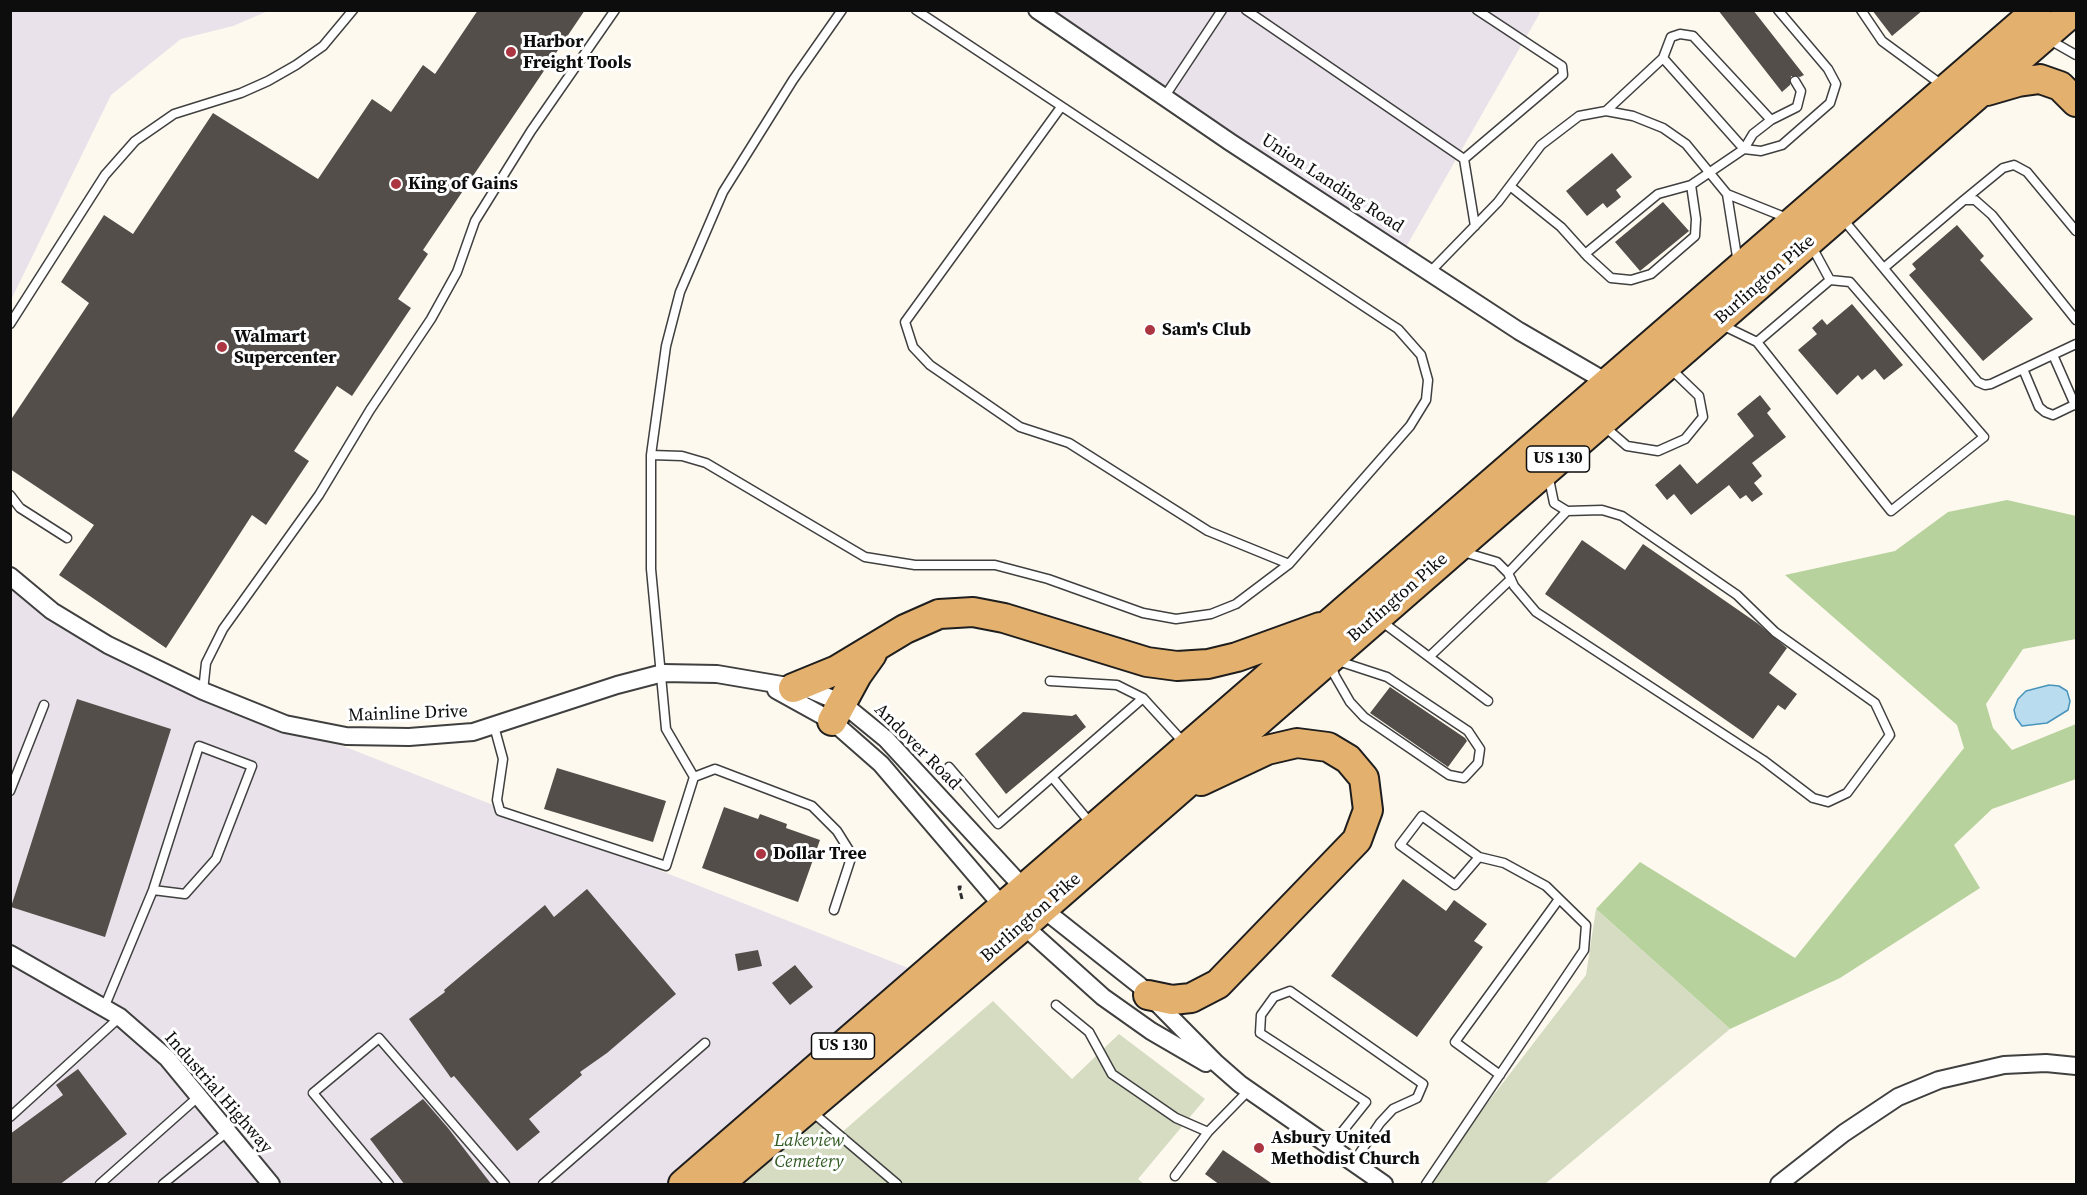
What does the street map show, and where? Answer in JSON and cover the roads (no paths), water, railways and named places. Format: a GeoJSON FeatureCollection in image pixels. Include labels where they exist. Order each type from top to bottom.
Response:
{"type":"FeatureCollection","features":[{"type":"Feature","properties":{"kind":"highway","name":"Burlington Pike"},"geometry":{"type":"LineString","coordinates":[[683,1185],[1024,908],[1172,794],[1717,322],[1802,231],[1947,89],[2036,18],[2075,10]]}},
{"type":"Feature","properties":{"kind":"highway","name":"Burlington Pike"},"geometry":{"type":"LineString","coordinates":[[719,1185],[807,1108],[1024,908],[1096,829],[1188,748],[1739,271],[1802,231],[1840,215],[1979,94],[2036,18]]}},
{"type":"Feature","properties":{"kind":"highway"},"geometry":{"type":"LineString","coordinates":[[1979,94],[2018,82],[2040,79],[2060,86],[2076,102]]}},
{"type":"Feature","properties":{"kind":"highway"},"geometry":{"type":"LineString","coordinates":[[793,688],[837,670],[905,629],[939,614],[973,612],[1004,618],[1147,662],[1177,666],[1208,664],[1237,657],[1335,622]]}},
{"type":"Feature","properties":{"kind":"highway"},"geometry":{"type":"LineString","coordinates":[[837,712],[856,675],[881,643]]}},
{"type":"Feature","properties":{"kind":"highway"},"geometry":{"type":"LineString","coordinates":[[1148,995],[1172,1000],[1191,998],[1218,984],[1357,840],[1368,810],[1364,778],[1348,759],[1328,747],[1297,742],[1267,750],[1172,794]]}},
{"type":"Feature","properties":{"kind":"street","name":"Union Landing Road"},"geometry":{"type":"LineString","coordinates":[[1037,10],[1429,273],[1519,331],[1610,384]]}},
{"type":"Feature","properties":{"kind":"street","name":"Mainline Drive"},"geometry":{"type":"LineString","coordinates":[[10,576],[51,611],[108,645],[202,691],[285,724],[346,736],[441,735],[473,732],[617,685],[663,674],[717,674],[765,684]]}},
{"type":"Feature","properties":{"kind":"street","name":"Andover Road"},"geometry":{"type":"LineString","coordinates":[[765,684],[811,690],[837,712],[881,764],[1024,908],[1148,995],[1216,1063],[1245,1087],[1384,1185]]}},
{"type":"Feature","properties":{"kind":"street","name":"Andover Road"},"geometry":{"type":"LineString","coordinates":[[765,684],[837,712],[886,739],[1024,908],[1103,998],[1151,1031],[1245,1087]]}},
{"type":"Feature","properties":{"kind":"street","name":"Industrial Highway"},"geometry":{"type":"LineString","coordinates":[[10,954],[120,1017],[167,1058],[271,1185]]}},
{"type":"Feature","properties":{"kind":"street"},"geometry":{"type":"LineString","coordinates":[[1779,1185],[1844,1133],[1898,1097],[1939,1080],[2004,1065],[2046,1063],[2076,1066]]}},
{"type":"Feature","properties":{"kind":"lane"},"geometry":{"type":"LineString","coordinates":[[10,324],[105,175],[135,141],[174,114],[241,93],[296,65],[323,46],[353,10]]}},
{"type":"Feature","properties":{"kind":"lane"},"geometry":{"type":"LineString","coordinates":[[202,691],[206,663],[224,629],[319,495],[370,410],[431,319],[457,272],[475,221],[531,131],[615,10]]}},
{"type":"Feature","properties":{"kind":"lane"},"geometry":{"type":"LineString","coordinates":[[494,726],[503,759],[497,800],[500,811],[666,866],[694,777],[666,729],[663,674],[651,568],[651,454],[666,346],[680,292],[700,240],[738,166],[842,10]]}},
{"type":"Feature","properties":{"kind":"lane"},"geometry":{"type":"LineString","coordinates":[[651,454],[682,456],[706,464],[865,557],[915,565],[995,565],[1048,579],[1154,616],[1176,619],[1211,614],[1227,608],[1289,564],[1410,426],[1426,400],[1428,380],[1421,355],[1398,329],[916,10]]}},
{"type":"Feature","properties":{"kind":"lane"},"geometry":{"type":"LineString","coordinates":[[1165,96],[1222,10]]}},
{"type":"Feature","properties":{"kind":"lane"},"geometry":{"type":"LineString","coordinates":[[1246,10],[1464,159],[1475,226]]}},
{"type":"Feature","properties":{"kind":"lane"},"geometry":{"type":"LineString","coordinates":[[1464,159],[1563,75],[1562,66],[1477,10]]}},
{"type":"Feature","properties":{"kind":"lane"},"geometry":{"type":"LineString","coordinates":[[1663,58],[1744,149],[1761,152],[1782,146],[1830,103],[1835,94],[1836,84],[1828,69],[1778,10]]}},
{"type":"Feature","properties":{"kind":"lane"},"geometry":{"type":"LineString","coordinates":[[1862,10],[1882,41],[1947,89]]}},
{"type":"Feature","properties":{"kind":"lane"},"geometry":{"type":"LineString","coordinates":[[2036,18],[2076,55]]}},
{"type":"Feature","properties":{"kind":"lane"},"geometry":{"type":"LineString","coordinates":[[1606,111],[1663,58],[1671,37],[1680,34],[1693,36],[1771,120]]}},
{"type":"Feature","properties":{"kind":"lane"},"geometry":{"type":"LineString","coordinates":[[1585,254],[1658,194],[1690,185],[1710,174],[1744,149],[1753,134],[1771,120],[1797,107],[1801,91],[1795,81]]}},
{"type":"Feature","properties":{"kind":"lane"},"geometry":{"type":"LineString","coordinates":[[1060,107],[905,322],[914,347],[930,365],[1020,427],[1037,430],[1069,443],[1208,531],[1289,564]]}},
{"type":"Feature","properties":{"kind":"lane"},"geometry":{"type":"LineString","coordinates":[[1429,273],[1510,186],[1541,145],[1579,116],[1606,111],[1633,116],[1663,128],[1686,144],[1727,194],[1802,231],[1830,280]]}},
{"type":"Feature","properties":{"kind":"lane"},"geometry":{"type":"LineString","coordinates":[[1885,267],[2002,168],[2014,165],[2027,172],[2076,231]]}},
{"type":"Feature","properties":{"kind":"lane"},"geometry":{"type":"LineString","coordinates":[[1510,186],[1561,227],[1611,278],[1630,280],[1651,274],[1695,236],[1696,219],[1690,185]]}},
{"type":"Feature","properties":{"kind":"lane"},"geometry":{"type":"LineString","coordinates":[[1727,194],[1739,271]]}},
{"type":"Feature","properties":{"kind":"lane"},"geometry":{"type":"LineString","coordinates":[[1964,200],[1975,200],[1992,215],[2076,320]]}},
{"type":"Feature","properties":{"kind":"lane"},"geometry":{"type":"LineString","coordinates":[[1840,215],[1978,382],[1985,385],[1991,384],[2076,344]]}},
{"type":"Feature","properties":{"kind":"lane"},"geometry":{"type":"LineString","coordinates":[[1717,322],[1757,342],[1891,512],[1984,437],[1851,282],[1830,280],[1757,342]]}},
{"type":"Feature","properties":{"kind":"lane"},"geometry":{"type":"LineString","coordinates":[[2023,369],[2039,407],[2045,412],[2053,415],[2076,405],[2053,355]]}},
{"type":"Feature","properties":{"kind":"lane"},"geometry":{"type":"LineString","coordinates":[[1600,423],[1627,446],[1658,451],[1685,440],[1703,417],[1699,396],[1667,365]]}},
{"type":"Feature","properties":{"kind":"lane"},"geometry":{"type":"LineString","coordinates":[[1454,549],[1497,562],[1536,612],[1763,760],[1814,798],[1828,802],[1847,793],[1890,735],[1875,703],[1775,632],[1737,595],[1622,516],[1602,510],[1567,511],[1554,503],[1547,469]]}},
{"type":"Feature","properties":{"kind":"lane"},"geometry":{"type":"LineString","coordinates":[[10,495],[20,508],[67,537]]}},
{"type":"Feature","properties":{"kind":"lane"},"geometry":{"type":"LineString","coordinates":[[1429,657],[1509,576],[1567,511]]}},
{"type":"Feature","properties":{"kind":"lane"},"geometry":{"type":"LineString","coordinates":[[1376,617],[1488,700]]}},
{"type":"Feature","properties":{"kind":"lane"},"geometry":{"type":"LineString","coordinates":[[1329,658],[1387,677],[1468,731],[1480,749],[1478,763],[1464,778],[1449,775],[1373,723],[1350,702],[1335,676],[1329,658]]}},
{"type":"Feature","properties":{"kind":"lane"},"geometry":{"type":"LineString","coordinates":[[1050,681],[1117,685],[1143,698],[1188,748]]}},
{"type":"Feature","properties":{"kind":"lane"},"geometry":{"type":"LineString","coordinates":[[949,767],[998,824],[1143,698]]}},
{"type":"Feature","properties":{"kind":"lane"},"geometry":{"type":"LineString","coordinates":[[10,791],[44,705]]}},
{"type":"Feature","properties":{"kind":"lane"},"geometry":{"type":"LineString","coordinates":[[104,1008],[153,890],[199,746],[252,766],[216,859],[185,894],[153,890]]}},
{"type":"Feature","properties":{"kind":"lane"},"geometry":{"type":"LineString","coordinates":[[694,777],[715,770],[812,806],[837,831],[852,855],[834,910]]}},
{"type":"Feature","properties":{"kind":"lane"},"geometry":{"type":"LineString","coordinates":[[1052,777],[1096,829]]}},
{"type":"Feature","properties":{"kind":"lane"},"geometry":{"type":"LineString","coordinates":[[1426,1185],[1584,950],[1586,925],[1546,886],[1504,863],[1479,857],[1422,816],[1400,845],[1455,885],[1479,857]]}},
{"type":"Feature","properties":{"kind":"lane"},"geometry":{"type":"LineString","coordinates":[[1500,1075],[1455,1042],[1559,899]]}},
{"type":"Feature","properties":{"kind":"lane"},"geometry":{"type":"LineString","coordinates":[[1330,1147],[1366,1102],[1260,1033],[1261,1015],[1274,997],[1290,991],[1423,1084],[1417,1098],[1393,1109],[1380,1123],[1353,1163]]}},
{"type":"Feature","properties":{"kind":"lane"},"geometry":{"type":"LineString","coordinates":[[1056,1005],[1089,1032],[1112,1074],[1176,1119],[1208,1132]]}},
{"type":"Feature","properties":{"kind":"lane"},"geometry":{"type":"LineString","coordinates":[[10,1117],[120,1017]]}},
{"type":"Feature","properties":{"kind":"lane"},"geometry":{"type":"LineString","coordinates":[[389,1185],[313,1093],[379,1038],[505,1185]]}},
{"type":"Feature","properties":{"kind":"lane"},"geometry":{"type":"LineString","coordinates":[[543,1185],[705,1043]]}},
{"type":"Feature","properties":{"kind":"lane"},"geometry":{"type":"LineString","coordinates":[[1175,1176],[1245,1087]]}},
{"type":"Feature","properties":{"kind":"lane"},"geometry":{"type":"LineString","coordinates":[[100,1185],[198,1097]]}},
{"type":"Feature","properties":{"kind":"lane"},"geometry":{"type":"LineString","coordinates":[[807,1108],[897,1185]]}},
{"type":"Feature","properties":{"kind":"lane"},"geometry":{"type":"LineString","coordinates":[[163,1185],[227,1132]]}},
{"type":"Feature","properties":{"kind":"water"},"geometry":{"type":"Polygon","coordinates":[[[2049,685],[2059,686],[2067,691],[2070,701],[2068,710],[2047,723],[2022,726],[2014,710],[2018,699],[2026,691],[2049,685]]]}},
{"type":"Feature","properties":{"kind":"place","name":"Harbor Freight Tools"},"geometry":{"type":"Point","coordinates":[511,52]}},
{"type":"Feature","properties":{"kind":"place","name":"King of Gains"},"geometry":{"type":"Point","coordinates":[396,184]}},
{"type":"Feature","properties":{"kind":"place","name":"Sam's Club"},"geometry":{"type":"Point","coordinates":[1150,330]}},
{"type":"Feature","properties":{"kind":"place","name":"Walmart Supercenter"},"geometry":{"type":"Point","coordinates":[222,347]}},
{"type":"Feature","properties":{"kind":"place","name":"Dollar Tree"},"geometry":{"type":"Point","coordinates":[761,854]}},
{"type":"Feature","properties":{"kind":"place","name":"Asbury United Methodist Church"},"geometry":{"type":"Point","coordinates":[1259,1148]}},
{"type":"Feature","properties":{"kind":"park label","name":"Lakeview Cemetery"},"geometry":{"type":"Point","coordinates":[809,1151]}}]}
